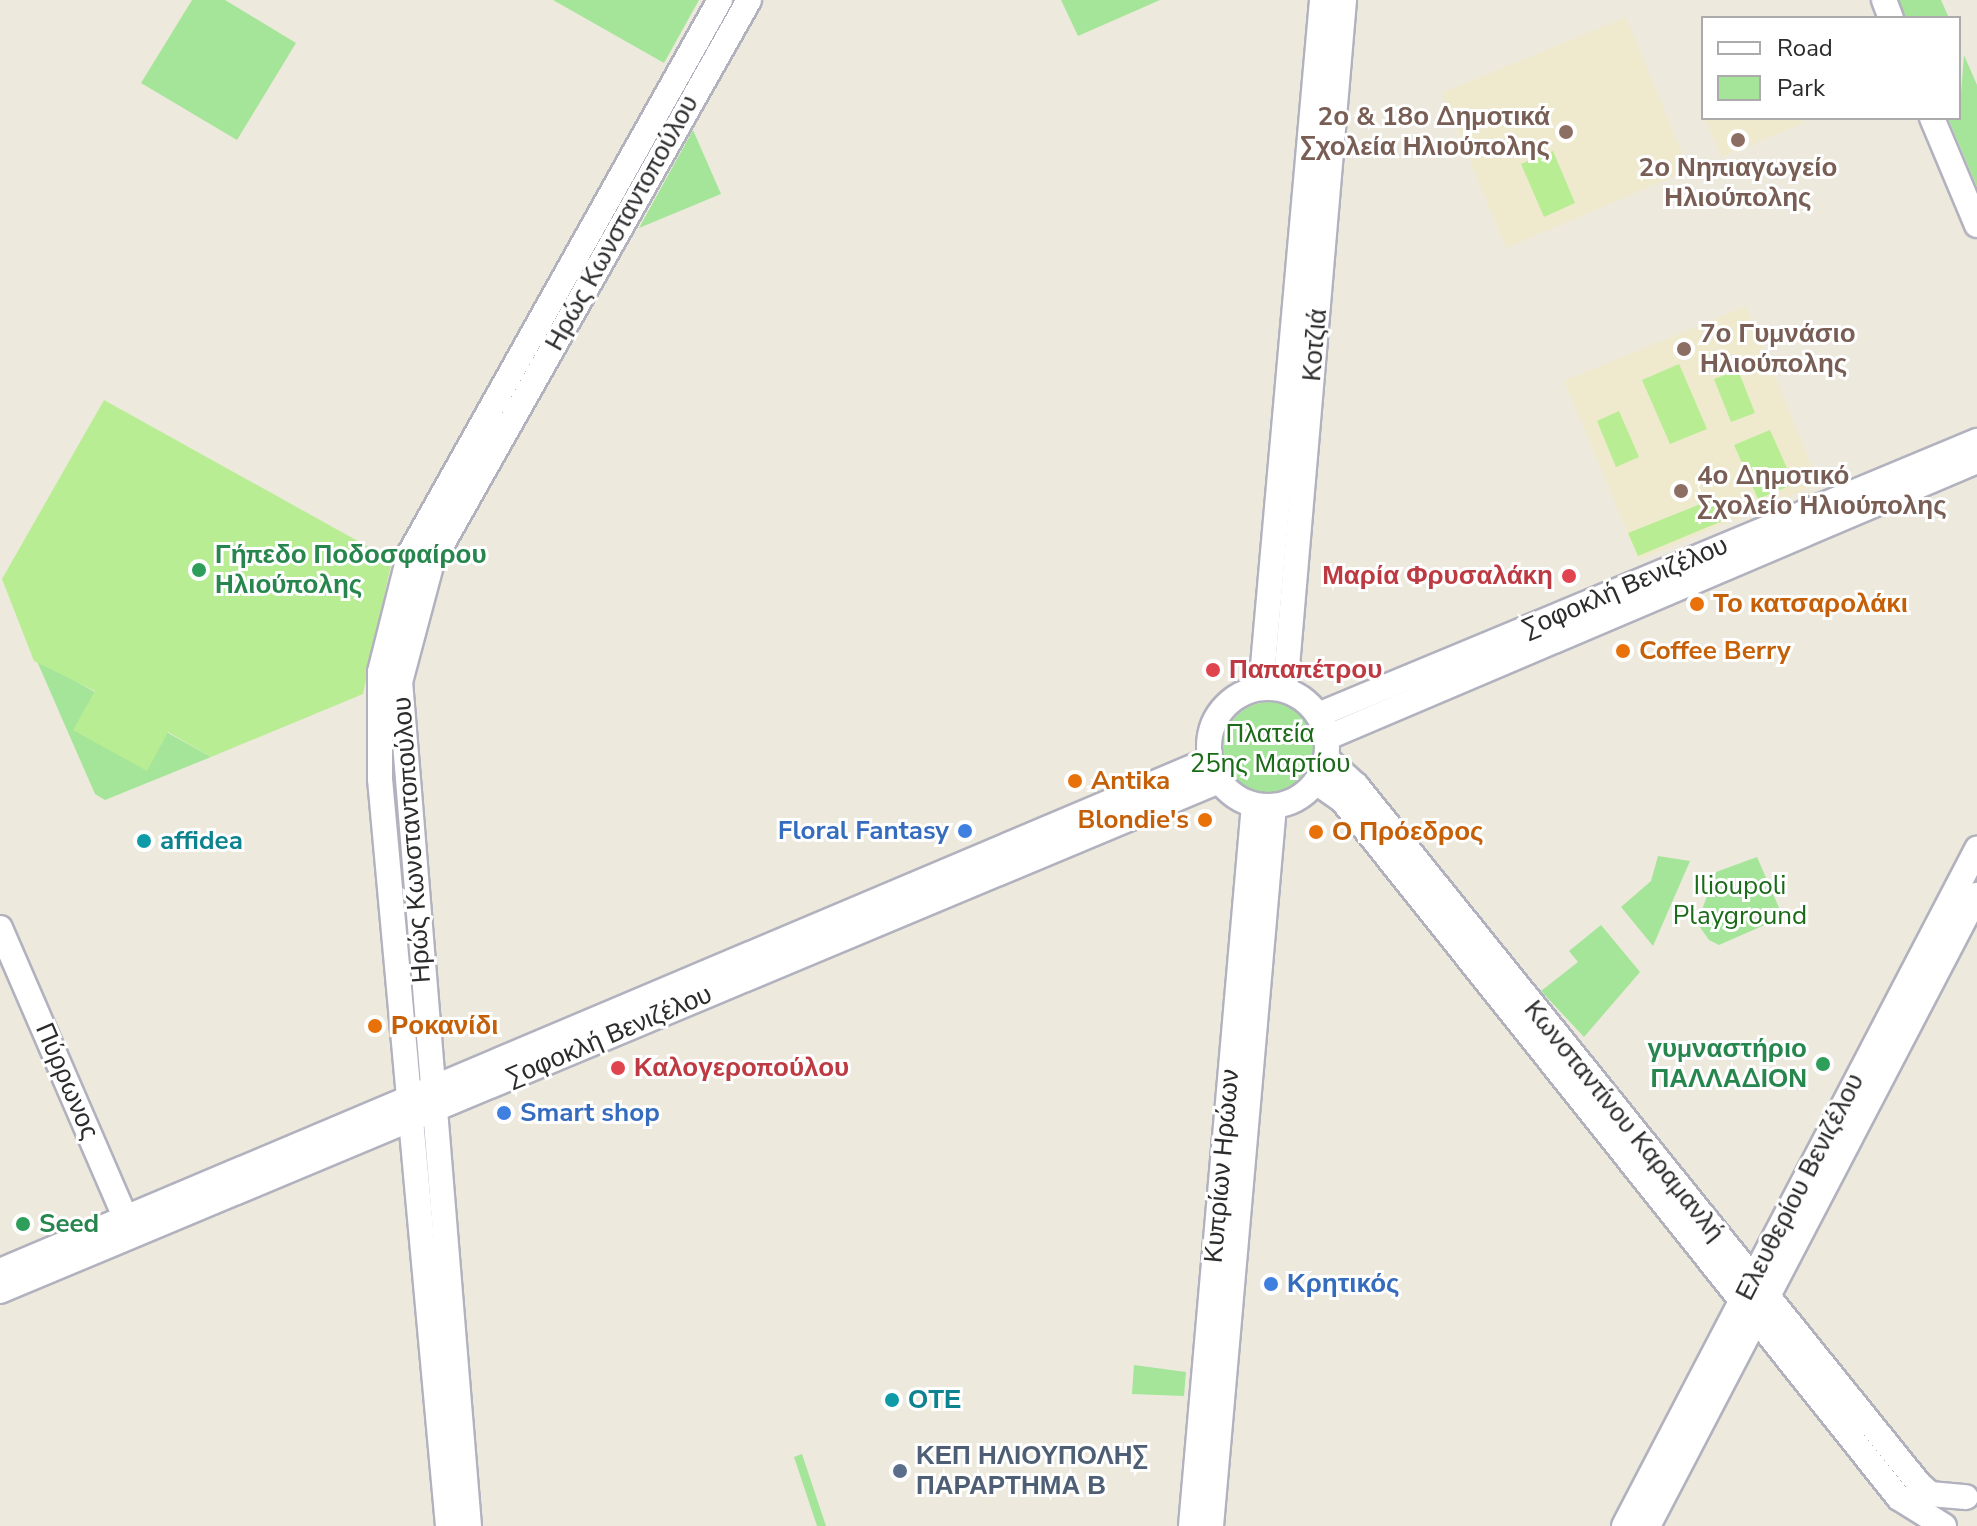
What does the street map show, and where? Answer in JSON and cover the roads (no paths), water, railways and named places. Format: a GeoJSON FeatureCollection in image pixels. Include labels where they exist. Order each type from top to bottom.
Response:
{"type":"FeatureCollection","features":[{"type":"Feature","properties":{"kind":"street","name":"Ηρώς Κωνσταντοπούλου"},"geometry":{"type":"LineString","coordinates":[[469,1526],[376,703],[401,575],[720,0]]}},
{"type":"Feature","properties":{"kind":"street","name":"Ηρώς Κωνσταντοπούλου"},"geometry":{"type":"LineString","coordinates":[[448,1526],[398,694],[424,580],[749,0]]}},
{"type":"Feature","properties":{"kind":"street","name":"Κοτζιά"},"geometry":{"type":"LineString","coordinates":[[1273,689],[1322,0]]}},
{"type":"Feature","properties":{"kind":"street","name":"Κοτζιά"},"geometry":{"type":"LineString","coordinates":[[1273,689],[1344,0]]}},
{"type":"Feature","properties":{"kind":"street"},"geometry":{"type":"LineString","coordinates":[[1933,120],[1977,225]]}},
{"type":"Feature","properties":{"kind":"street","name":"Σοφοκλή Βενιζέλου"},"geometry":{"type":"LineString","coordinates":[[1323,737],[1977,441]]}},
{"type":"Feature","properties":{"kind":"street","name":"Σοφοκλή Βενιζέλου"},"geometry":{"type":"LineString","coordinates":[[1323,737],[1977,461]]}},
{"type":"Feature","properties":{"kind":"street"},"geometry":{"type":"LineString","coordinates":[[1273,689],[1323,737],[1316,782],[1264,806],[1214,770],[1210,732],[1224,707],[1273,689]]}},
{"type":"Feature","properties":{"kind":"street","name":"Κωνσταντίνου Καραμανλή"},"geometry":{"type":"LineString","coordinates":[[1323,737],[1356,785],[1754,1299],[1899,1498],[1944,1526]]}},
{"type":"Feature","properties":{"kind":"street","name":"Σοφοκλή Βενιζέλου"},"geometry":{"type":"LineString","coordinates":[[0,1291],[130,1227],[1214,770]]}},
{"type":"Feature","properties":{"kind":"street","name":"Κωνσταντίνου Καραμανλή"},"geometry":{"type":"LineString","coordinates":[[1316,782],[1342,800],[1754,1299],[1920,1486],[1971,1492]]}},
{"type":"Feature","properties":{"kind":"street","name":"Κυπρίων Ηρώων"},"geometry":{"type":"LineString","coordinates":[[1191,1526],[1264,806]]}},
{"type":"Feature","properties":{"kind":"street","name":"Κυπρίων Ηρώων"},"geometry":{"type":"LineString","coordinates":[[1211,1526],[1264,806]]}},
{"type":"Feature","properties":{"kind":"street","name":"Ελευθερίου Βενιζέλου"},"geometry":{"type":"LineString","coordinates":[[1648,1526],[1754,1299],[1977,849]]}},
{"type":"Feature","properties":{"kind":"street","name":"Ελευθερίου Βενιζέλου"},"geometry":{"type":"LineString","coordinates":[[1624,1526],[1754,1299],[1977,895]]}},
{"type":"Feature","properties":{"kind":"street","name":"Πύρρωνος"},"geometry":{"type":"LineString","coordinates":[[0,928],[130,1227]]}},
{"type":"Feature","properties":{"kind":"street","name":"Σοφοκλή Βενιζέλου"},"geometry":{"type":"LineString","coordinates":[[0,1271],[130,1227]]}},
{"type":"Feature","properties":{"kind":"street"},"geometry":{"type":"LineString","coordinates":[[1954,1526],[1971,1492]]}},
{"type":"Feature","properties":{"kind":"place","name":"2ο & 18ο Δημοτικά Σχολεία Ηλιούπολης"},"geometry":{"type":"Point","coordinates":[1566,132]}},
{"type":"Feature","properties":{"kind":"place","name":"2ο Νηπιαγωγείο Ηλιούπολης"},"geometry":{"type":"Point","coordinates":[1738,140]}},
{"type":"Feature","properties":{"kind":"place","name":"7ο Γυμνάσιο Ηλιούπολης"},"geometry":{"type":"Point","coordinates":[1684,349]}},
{"type":"Feature","properties":{"kind":"place","name":"4ο Δημοτικό Σχολείο Ηλιούπολης"},"geometry":{"type":"Point","coordinates":[1681,491]}},
{"type":"Feature","properties":{"kind":"place","name":"Γήπεδο Ποδοσφαίρου Ηλιούπολης"},"geometry":{"type":"Point","coordinates":[199,570]}},
{"type":"Feature","properties":{"kind":"place","name":"Μαρία Φρυσαλάκη"},"geometry":{"type":"Point","coordinates":[1569,576]}},
{"type":"Feature","properties":{"kind":"place","name":"Το κατσαρολάκι"},"geometry":{"type":"Point","coordinates":[1697,604]}},
{"type":"Feature","properties":{"kind":"place","name":"Coffee Berry"},"geometry":{"type":"Point","coordinates":[1623,651]}},
{"type":"Feature","properties":{"kind":"place","name":"Παπαπέτρου"},"geometry":{"type":"Point","coordinates":[1213,670]}},
{"type":"Feature","properties":{"kind":"place","name":"Antika"},"geometry":{"type":"Point","coordinates":[1075,781]}},
{"type":"Feature","properties":{"kind":"place","name":"Blondie's"},"geometry":{"type":"Point","coordinates":[1205,820]}},
{"type":"Feature","properties":{"kind":"place","name":"Floral Fantasy"},"geometry":{"type":"Point","coordinates":[965,831]}},
{"type":"Feature","properties":{"kind":"place","name":"Ο Πρόεδρος"},"geometry":{"type":"Point","coordinates":[1316,832]}},
{"type":"Feature","properties":{"kind":"place","name":"affidea"},"geometry":{"type":"Point","coordinates":[144,841]}},
{"type":"Feature","properties":{"kind":"place","name":"Ροκανίδι"},"geometry":{"type":"Point","coordinates":[375,1026]}},
{"type":"Feature","properties":{"kind":"place","name":"γυμναστήριο ΠΑΛΛΑΔΙΟΝ"},"geometry":{"type":"Point","coordinates":[1823,1064]}},
{"type":"Feature","properties":{"kind":"place","name":"Καλογεροπούλου"},"geometry":{"type":"Point","coordinates":[618,1068]}},
{"type":"Feature","properties":{"kind":"place","name":"Smart shop"},"geometry":{"type":"Point","coordinates":[504,1113]}},
{"type":"Feature","properties":{"kind":"place","name":"Seed"},"geometry":{"type":"Point","coordinates":[23,1224]}},
{"type":"Feature","properties":{"kind":"place","name":"Κρητικός"},"geometry":{"type":"Point","coordinates":[1271,1284]}},
{"type":"Feature","properties":{"kind":"place","name":"ΟΤΕ"},"geometry":{"type":"Point","coordinates":[892,1400]}},
{"type":"Feature","properties":{"kind":"place","name":"ΚΕΠ ΗΛΙΟΥΠΟΛΗΣ ΠΑΡΑΡΤΗΜΑ Β"},"geometry":{"type":"Point","coordinates":[900,1471]}},
{"type":"Feature","properties":{"kind":"park label","name":"Πλατεία 25ης Μαρτίου"},"geometry":{"type":"Point","coordinates":[1270,749]}},
{"type":"Feature","properties":{"kind":"park label","name":"Ilioupoli Playground"},"geometry":{"type":"Point","coordinates":[1740,901]}}]}
